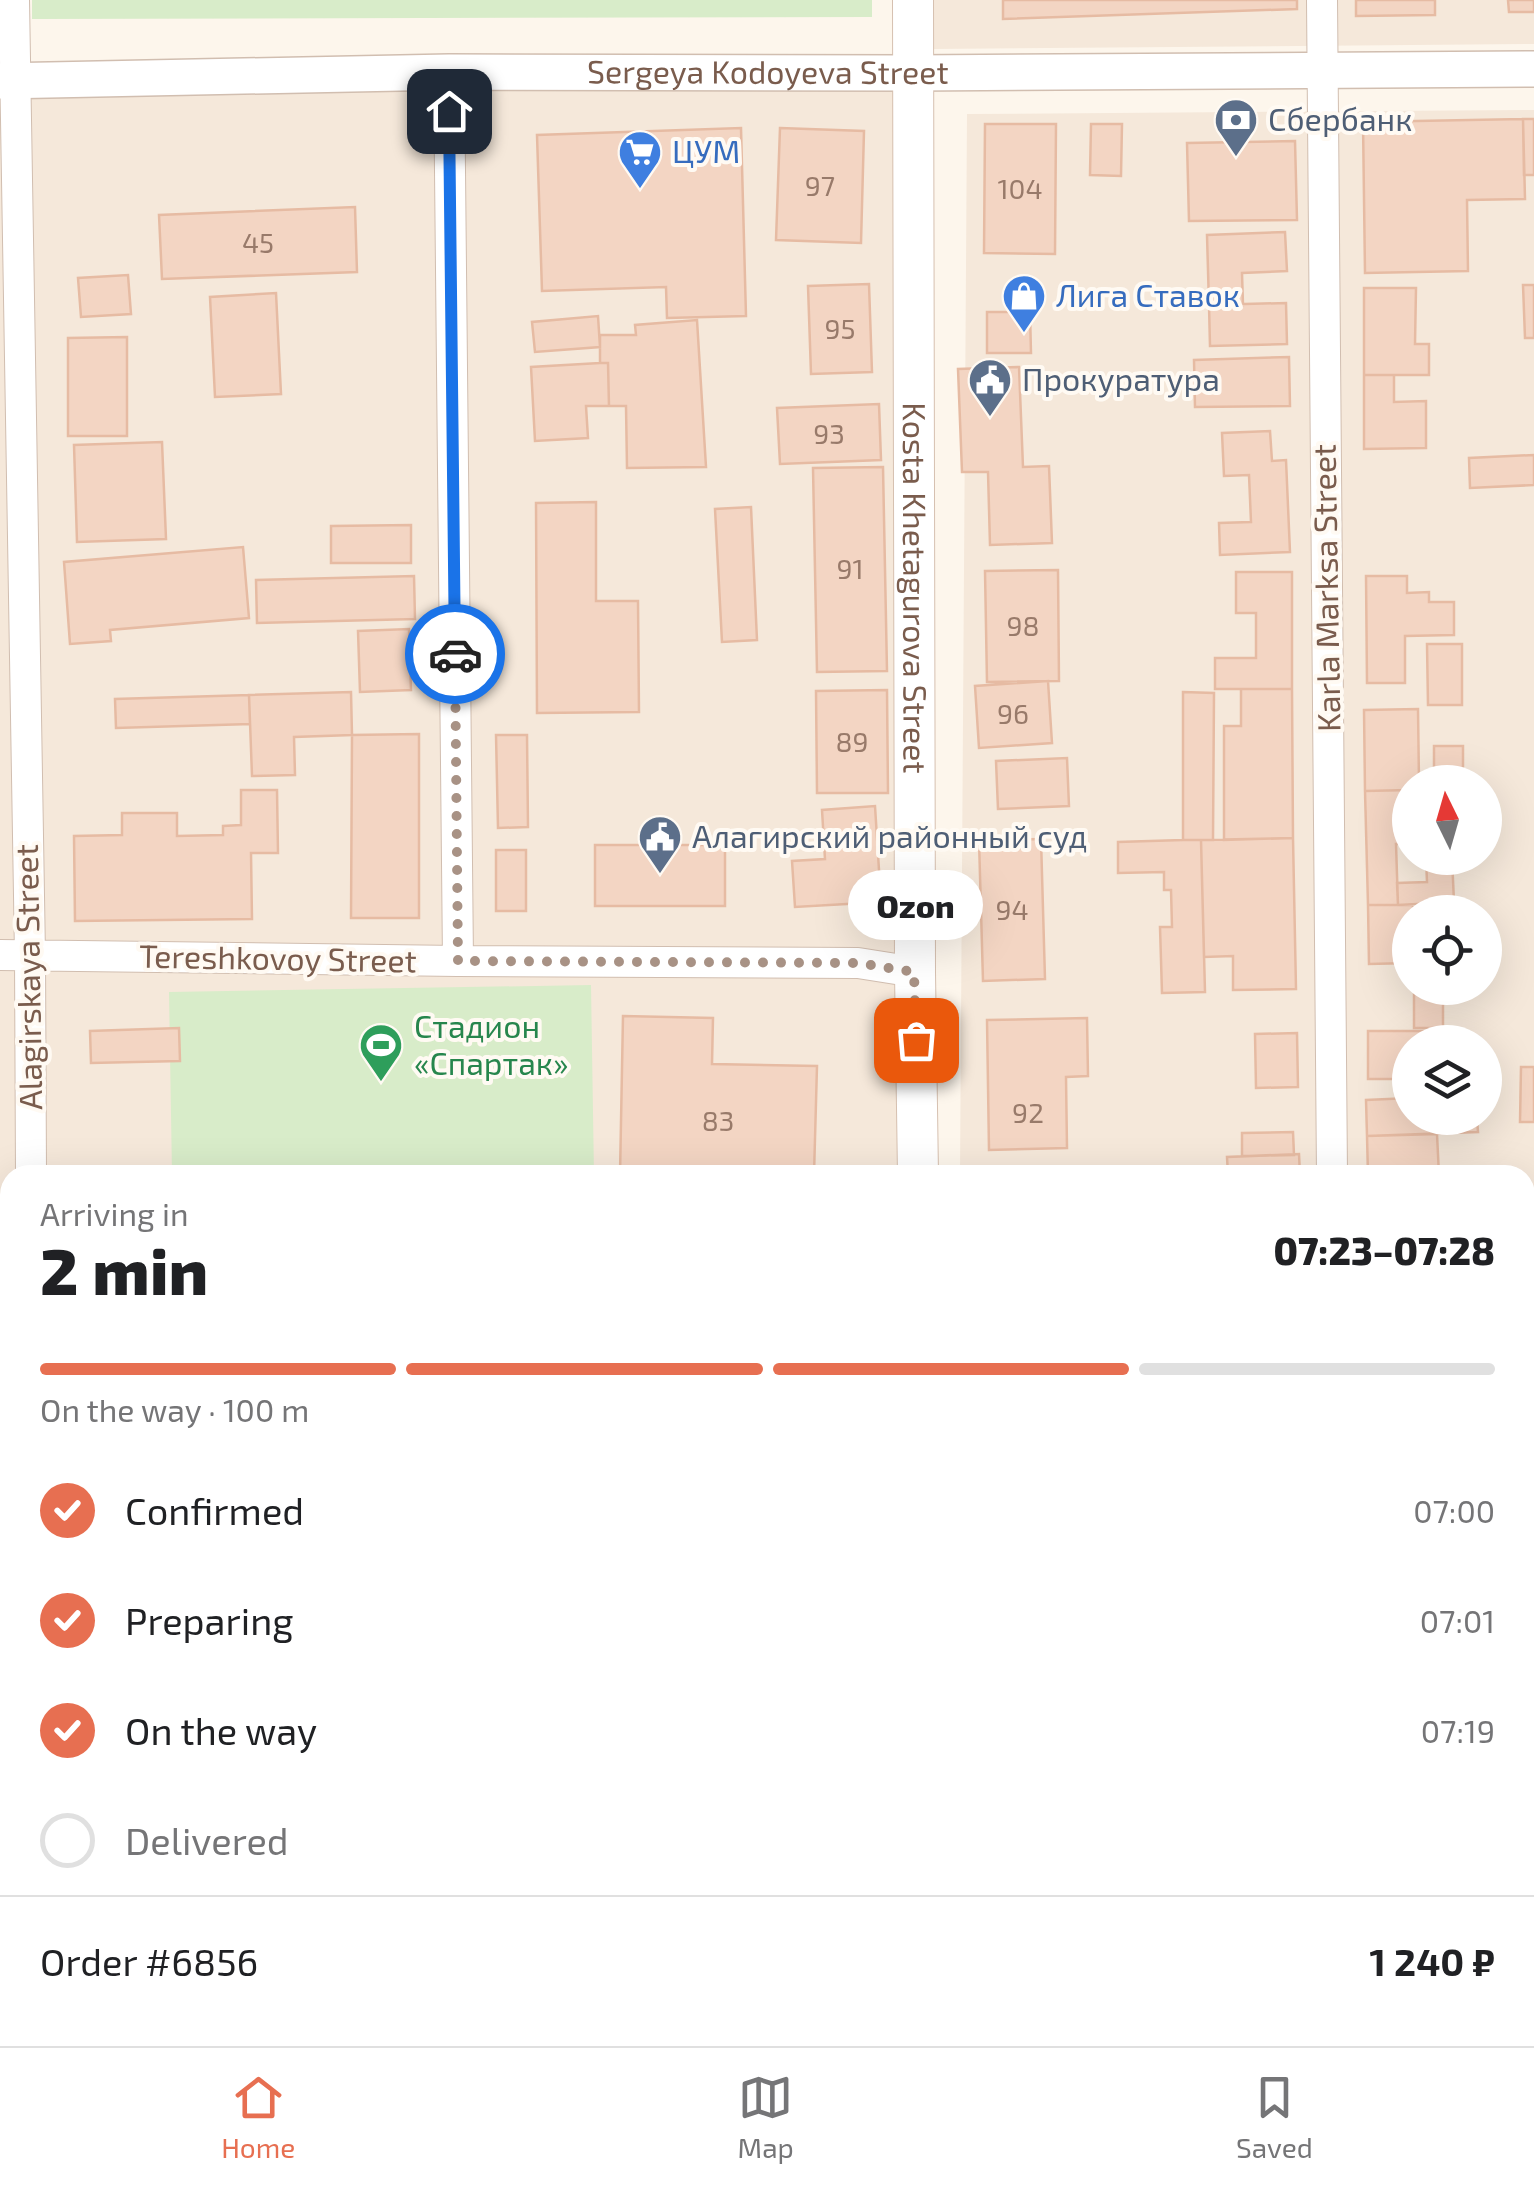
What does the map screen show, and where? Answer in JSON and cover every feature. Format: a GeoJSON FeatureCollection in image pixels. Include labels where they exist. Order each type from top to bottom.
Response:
{"type":"FeatureCollection","features":[{"type":"Feature","properties":{"kind":"main road","name":"Kosta Khetagurova Street"},"geometry":{"type":"LineString","coordinates":[[913,0],[914,972],[918,1165]]}},
{"type":"Feature","properties":{"kind":"street","name":"Alagirskaya Street"},"geometry":{"type":"LineString","coordinates":[[14,0],[7,81],[15,955],[30,1165]]}},
{"type":"Feature","properties":{"kind":"street","name":"Karla Marksa Street"},"geometry":{"type":"LineString","coordinates":[[1322,0],[1332,1165]]}},
{"type":"Feature","properties":{"kind":"street","name":"Sergeya Kodoyeva Street"},"geometry":{"type":"LineString","coordinates":[[7,81],[449,72],[1534,69]]}},
{"type":"Feature","properties":{"kind":"street"},"geometry":{"type":"LineString","coordinates":[[449,72],[458,961]]}},
{"type":"Feature","properties":{"kind":"street","name":"Tereshkovoy Street"},"geometry":{"type":"LineString","coordinates":[[15,955],[858,963],[914,972]]}},
{"type":"Feature","properties":{"kind":"shaded area"},"geometry":{"type":"Polygon","coordinates":[[[0,0],[14,80],[913,73],[918,1165],[0,1165],[0,0]]]}},
{"type":"Feature","properties":{"kind":"shaded area"},"geometry":{"type":"Polygon","coordinates":[[[933,0],[1534,0],[1534,44],[934,49],[933,0]]]}},
{"type":"Feature","properties":{"kind":"shaded area"},"geometry":{"type":"Polygon","coordinates":[[[1534,110],[1534,1165],[960,1165],[967,114],[1534,110]]]}},
{"type":"Feature","properties":{"kind":"green space"},"geometry":{"type":"Polygon","coordinates":[[[32,0],[872,0],[872,17],[32,19],[32,0]]]}},
{"type":"Feature","properties":{"kind":"green space","name":"Стадион «Спартак»"},"geometry":{"type":"Polygon","coordinates":[[[591,985],[594,1165],[172,1165],[169,992],[591,985]]]}},
{"type":"Feature","properties":{"kind":"building"},"geometry":{"type":"Polygon","coordinates":[[[1003,0],[1297,0],[1297,9],[1003,19],[1003,0]]]}},
{"type":"Feature","properties":{"kind":"building"},"geometry":{"type":"Polygon","coordinates":[[[1356,0],[1435,0],[1435,15],[1356,16],[1356,0]]]}},
{"type":"Feature","properties":{"kind":"building"},"geometry":{"type":"Polygon","coordinates":[[[1508,0],[1534,0],[1534,12],[1509,12],[1508,0]]]}},
{"type":"Feature","properties":{"kind":"building"},"geometry":{"type":"Polygon","coordinates":[[[1523,119],[1525,199],[1467,200],[1468,271],[1365,273],[1363,122],[1523,119]]]}},
{"type":"Feature","properties":{"kind":"building"},"geometry":{"type":"Polygon","coordinates":[[[1523,119],[1534,119],[1534,175],[1524,175],[1523,119]]]}},
{"type":"Feature","properties":{"kind":"building"},"geometry":{"type":"Polygon","coordinates":[[[985,124],[1056,124],[1055,254],[984,253],[985,124]]]}},
{"type":"Feature","properties":{"kind":"building"},"geometry":{"type":"Polygon","coordinates":[[[1091,124],[1122,124],[1121,176],[1090,175],[1091,124]]]}},
{"type":"Feature","properties":{"kind":"building","name":"ЦУМ"},"geometry":{"type":"Polygon","coordinates":[[[741,128],[746,316],[667,318],[666,287],[542,291],[537,135],[741,128]]]}},
{"type":"Feature","properties":{"kind":"building"},"geometry":{"type":"Polygon","coordinates":[[[780,128],[864,131],[861,243],[776,240],[780,128]]]}},
{"type":"Feature","properties":{"kind":"building"},"geometry":{"type":"Polygon","coordinates":[[[1295,141],[1297,220],[1189,221],[1187,143],[1295,141]]]}},
{"type":"Feature","properties":{"kind":"building"},"geometry":{"type":"Polygon","coordinates":[[[355,207],[357,272],[162,279],[159,215],[355,207]]]}},
{"type":"Feature","properties":{"kind":"building"},"geometry":{"type":"Polygon","coordinates":[[[1285,232],[1287,271],[1242,273],[1243,305],[1209,305],[1207,235],[1285,232]]]}},
{"type":"Feature","properties":{"kind":"building"},"geometry":{"type":"Polygon","coordinates":[[[128,275],[131,314],[81,317],[78,278],[128,275]]]}},
{"type":"Feature","properties":{"kind":"building"},"geometry":{"type":"Polygon","coordinates":[[[869,284],[872,372],[811,374],[808,286],[869,284]]]}},
{"type":"Feature","properties":{"kind":"building"},"geometry":{"type":"Polygon","coordinates":[[[1523,285],[1534,285],[1534,338],[1525,338],[1523,285]]]}},
{"type":"Feature","properties":{"kind":"building"},"geometry":{"type":"Polygon","coordinates":[[[1364,288],[1416,288],[1415,344],[1429,344],[1429,375],[1364,375],[1364,288]]]}},
{"type":"Feature","properties":{"kind":"building"},"geometry":{"type":"Polygon","coordinates":[[[276,293],[281,394],[215,397],[210,297],[276,293]]]}},
{"type":"Feature","properties":{"kind":"building"},"geometry":{"type":"Polygon","coordinates":[[[1286,303],[1287,344],[1210,346],[1209,305],[1286,303]]]}},
{"type":"Feature","properties":{"kind":"building"},"geometry":{"type":"Polygon","coordinates":[[[987,312],[1030,312],[1031,353],[987,353],[987,312]]]}},
{"type":"Feature","properties":{"kind":"building"},"geometry":{"type":"Polygon","coordinates":[[[598,316],[600,347],[535,352],[532,322],[598,316]]]}},
{"type":"Feature","properties":{"kind":"building"},"geometry":{"type":"Polygon","coordinates":[[[697,320],[706,467],[627,468],[626,406],[609,406],[608,363],[600,363],[600,335],[636,335],[635,325],[697,320]]]}},
{"type":"Feature","properties":{"kind":"building"},"geometry":{"type":"Polygon","coordinates":[[[127,337],[127,436],[68,436],[68,338],[127,337]]]}},
{"type":"Feature","properties":{"kind":"building"},"geometry":{"type":"Polygon","coordinates":[[[1289,357],[1290,406],[1195,407],[1194,360],[1289,357]]]}},
{"type":"Feature","properties":{"kind":"building"},"geometry":{"type":"Polygon","coordinates":[[[608,363],[609,406],[586,406],[588,438],[535,441],[531,367],[608,363]]]}},
{"type":"Feature","properties":{"kind":"building","name":"Прокуратура"},"geometry":{"type":"Polygon","coordinates":[[[1019,367],[1023,467],[1049,466],[1052,543],[990,545],[988,472],[962,472],[958,369],[1019,367]]]}},
{"type":"Feature","properties":{"kind":"building"},"geometry":{"type":"Polygon","coordinates":[[[1364,375],[1394,375],[1394,402],[1426,401],[1426,448],[1364,449],[1364,375]]]}},
{"type":"Feature","properties":{"kind":"building"},"geometry":{"type":"Polygon","coordinates":[[[879,404],[881,460],[780,464],[777,408],[879,404]]]}},
{"type":"Feature","properties":{"kind":"building"},"geometry":{"type":"Polygon","coordinates":[[[1270,431],[1272,461],[1286,460],[1290,552],[1220,555],[1219,523],[1251,522],[1249,475],[1224,476],[1222,433],[1270,431]]]}},
{"type":"Feature","properties":{"kind":"building"},"geometry":{"type":"Polygon","coordinates":[[[162,442],[166,539],[77,542],[74,445],[162,442]]]}},
{"type":"Feature","properties":{"kind":"building"},"geometry":{"type":"Polygon","coordinates":[[[1534,455],[1534,485],[1470,488],[1469,458],[1534,455]]]}},
{"type":"Feature","properties":{"kind":"building"},"geometry":{"type":"Polygon","coordinates":[[[883,467],[887,671],[817,672],[813,468],[883,467]]]}},
{"type":"Feature","properties":{"kind":"building"},"geometry":{"type":"Polygon","coordinates":[[[596,502],[596,601],[638,601],[639,712],[537,713],[536,503],[596,502]]]}},
{"type":"Feature","properties":{"kind":"building"},"geometry":{"type":"Polygon","coordinates":[[[751,507],[757,640],[722,642],[715,509],[751,507]]]}},
{"type":"Feature","properties":{"kind":"building"},"geometry":{"type":"Polygon","coordinates":[[[411,525],[411,563],[331,563],[331,526],[411,525]]]}},
{"type":"Feature","properties":{"kind":"building"},"geometry":{"type":"Polygon","coordinates":[[[243,547],[249,618],[110,630],[111,641],[70,644],[64,562],[243,547]]]}},
{"type":"Feature","properties":{"kind":"building"},"geometry":{"type":"Polygon","coordinates":[[[1058,570],[1059,681],[987,682],[985,571],[1058,570]]]}},
{"type":"Feature","properties":{"kind":"building"},"geometry":{"type":"Polygon","coordinates":[[[1236,572],[1292,572],[1292,689],[1215,689],[1215,658],[1256,658],[1256,613],[1236,613],[1236,572]]]}},
{"type":"Feature","properties":{"kind":"building"},"geometry":{"type":"Polygon","coordinates":[[[414,576],[415,619],[257,623],[256,580],[414,576]]]}},
{"type":"Feature","properties":{"kind":"building"},"geometry":{"type":"Polygon","coordinates":[[[1366,576],[1407,576],[1407,593],[1429,592],[1429,602],[1454,602],[1454,635],[1405,636],[1405,683],[1367,683],[1366,576]]]}},
{"type":"Feature","properties":{"kind":"building"},"geometry":{"type":"Polygon","coordinates":[[[409,629],[411,690],[360,692],[358,631],[409,629]]]}},
{"type":"Feature","properties":{"kind":"building"},"geometry":{"type":"Polygon","coordinates":[[[1427,644],[1462,644],[1462,705],[1428,705],[1427,644]]]}},
{"type":"Feature","properties":{"kind":"building"},"geometry":{"type":"Polygon","coordinates":[[[1048,681],[1052,743],[979,748],[975,686],[1048,681]]]}},
{"type":"Feature","properties":{"kind":"building"},"geometry":{"type":"Polygon","coordinates":[[[1241,689],[1292,689],[1293,838],[1224,840],[1224,726],[1241,726],[1241,689]]]}},
{"type":"Feature","properties":{"kind":"building"},"geometry":{"type":"Polygon","coordinates":[[[887,690],[888,793],[817,793],[816,691],[887,690]]]}},
{"type":"Feature","properties":{"kind":"building"},"geometry":{"type":"Polygon","coordinates":[[[351,692],[352,735],[294,737],[295,775],[252,776],[249,695],[351,692]]]}},
{"type":"Feature","properties":{"kind":"building"},"geometry":{"type":"Polygon","coordinates":[[[1183,692],[1214,693],[1213,840],[1183,840],[1183,692]]]}},
{"type":"Feature","properties":{"kind":"building"},"geometry":{"type":"Polygon","coordinates":[[[249,695],[250,724],[116,728],[115,699],[249,695]]]}},
{"type":"Feature","properties":{"kind":"building"},"geometry":{"type":"Polygon","coordinates":[[[1418,709],[1419,765],[1392,765],[1392,790],[1365,791],[1364,710],[1418,709]]]}},
{"type":"Feature","properties":{"kind":"building"},"geometry":{"type":"Polygon","coordinates":[[[419,734],[419,918],[351,918],[352,735],[419,734]]]}},
{"type":"Feature","properties":{"kind":"building"},"geometry":{"type":"Polygon","coordinates":[[[496,735],[527,735],[528,827],[498,828],[496,735]]]}},
{"type":"Feature","properties":{"kind":"building"},"geometry":{"type":"Polygon","coordinates":[[[1434,746],[1463,746],[1463,765],[1434,765],[1434,746]]]}},
{"type":"Feature","properties":{"kind":"building"},"geometry":{"type":"Polygon","coordinates":[[[1067,758],[1069,806],[998,809],[996,761],[1067,758]]]}},
{"type":"Feature","properties":{"kind":"building"},"geometry":{"type":"Polygon","coordinates":[[[241,790],[277,790],[278,853],[251,853],[252,919],[75,921],[74,836],[122,835],[122,813],[177,813],[177,836],[223,835],[223,826],[241,825],[241,790]]]}},
{"type":"Feature","properties":{"kind":"building"},"geometry":{"type":"Polygon","coordinates":[[[1392,790],[1392,875],[1397,875],[1398,895],[1392,895],[1392,905],[1368,905],[1365,791],[1392,790]]]}},
{"type":"Feature","properties":{"kind":"building"},"geometry":{"type":"Polygon","coordinates":[[[875,806],[881,902],[795,907],[792,861],[825,859],[822,810],[875,806]]]}},
{"type":"Feature","properties":{"kind":"building"},"geometry":{"type":"Polygon","coordinates":[[[1293,838],[1296,989],[1233,990],[1233,956],[1204,957],[1201,840],[1293,838]]]}},
{"type":"Feature","properties":{"kind":"building"},"geometry":{"type":"Polygon","coordinates":[[[1041,839],[1045,979],[983,981],[979,840],[1041,839]]]}},
{"type":"Feature","properties":{"kind":"building"},"geometry":{"type":"Polygon","coordinates":[[[1201,840],[1205,992],[1162,993],[1160,927],[1172,927],[1171,890],[1164,890],[1164,872],[1118,873],[1118,842],[1201,840]]]}},
{"type":"Feature","properties":{"kind":"building","name":"Алагирский районный суд"},"geometry":{"type":"Polygon","coordinates":[[[595,845],[725,845],[725,906],[595,906],[595,845]]]}},
{"type":"Feature","properties":{"kind":"building"},"geometry":{"type":"Polygon","coordinates":[[[496,850],[526,850],[526,911],[496,911],[496,850]]]}},
{"type":"Feature","properties":{"kind":"building"},"geometry":{"type":"Polygon","coordinates":[[[1427,875],[1453,875],[1454,895],[1398,895],[1397,883],[1427,882],[1427,875]]]}},
{"type":"Feature","properties":{"kind":"building"},"geometry":{"type":"Polygon","coordinates":[[[1368,905],[1392,905],[1392,963],[1369,964],[1368,905]]]}},
{"type":"Feature","properties":{"kind":"building"},"geometry":{"type":"Polygon","coordinates":[[[1414,1005],[1443,1005],[1443,1025],[1414,1025],[1414,1005]]]}},
{"type":"Feature","properties":{"kind":"building"},"geometry":{"type":"Polygon","coordinates":[[[623,1016],[713,1018],[712,1064],[817,1066],[814,1165],[620,1165],[623,1016]]]}},
{"type":"Feature","properties":{"kind":"building"},"geometry":{"type":"Polygon","coordinates":[[[1087,1018],[1088,1076],[1066,1077],[1067,1148],[989,1150],[987,1020],[1087,1018]]]}},
{"type":"Feature","properties":{"kind":"building"},"geometry":{"type":"Polygon","coordinates":[[[179,1028],[180,1061],[91,1063],[90,1031],[179,1028]]]}},
{"type":"Feature","properties":{"kind":"building"},"geometry":{"type":"Polygon","coordinates":[[[1368,1031],[1392,1031],[1392,1079],[1368,1079],[1368,1031]]]}},
{"type":"Feature","properties":{"kind":"building"},"geometry":{"type":"Polygon","coordinates":[[[1297,1033],[1298,1087],[1256,1088],[1255,1034],[1297,1033]]]}},
{"type":"Feature","properties":{"kind":"building"},"geometry":{"type":"Polygon","coordinates":[[[1521,1067],[1534,1067],[1534,1122],[1520,1122],[1521,1067]]]}},
{"type":"Feature","properties":{"kind":"building"},"geometry":{"type":"Polygon","coordinates":[[[1392,1099],[1395,1135],[1367,1136],[1366,1100],[1392,1099]]]}},
{"type":"Feature","properties":{"kind":"building"},"geometry":{"type":"Polygon","coordinates":[[[1293,1132],[1294,1155],[1242,1156],[1242,1133],[1293,1132]]]}},
{"type":"Feature","properties":{"kind":"building"},"geometry":{"type":"Polygon","coordinates":[[[1437,1135],[1439,1165],[1368,1165],[1367,1136],[1437,1135]]]}},
{"type":"Feature","properties":{"kind":"building"},"geometry":{"type":"Polygon","coordinates":[[[1299,1154],[1300,1165],[1227,1165],[1227,1157],[1299,1154]]]}},
{"type":"Feature","properties":{"kind":"way so far"},"geometry":{"type":"LineString","coordinates":[[455,654],[458,961],[858,963],[914,972],[916,1040]]}},
{"type":"Feature","properties":{"kind":"place","name":"Сбербанк"},"geometry":{"type":"Point","coordinates":[1236,158]}},
{"type":"Feature","properties":{"kind":"place","name":"ЦУМ"},"geometry":{"type":"Point","coordinates":[640,190]}},
{"type":"Feature","properties":{"kind":"place","name":"Лига Ставок"},"geometry":{"type":"Point","coordinates":[1024,334]}},
{"type":"Feature","properties":{"kind":"place","name":"Прокуратура"},"geometry":{"type":"Point","coordinates":[990,418]}},
{"type":"Feature","properties":{"kind":"place","name":"Алагирский районный суд"},"geometry":{"type":"Point","coordinates":[660,875]}},
{"type":"Feature","properties":{"kind":"place","name":"Ozon"},"geometry":{"type":"Point","coordinates":[916,1040]}},
{"type":"Feature","properties":{"kind":"place","name":"Стадион «Спартак»"},"geometry":{"type":"Point","coordinates":[381,1083]}},
{"type":"Feature","properties":{"kind":"route"},"geometry":{"type":"LineString","coordinates":[[449,111],[455,654]]}}]}
